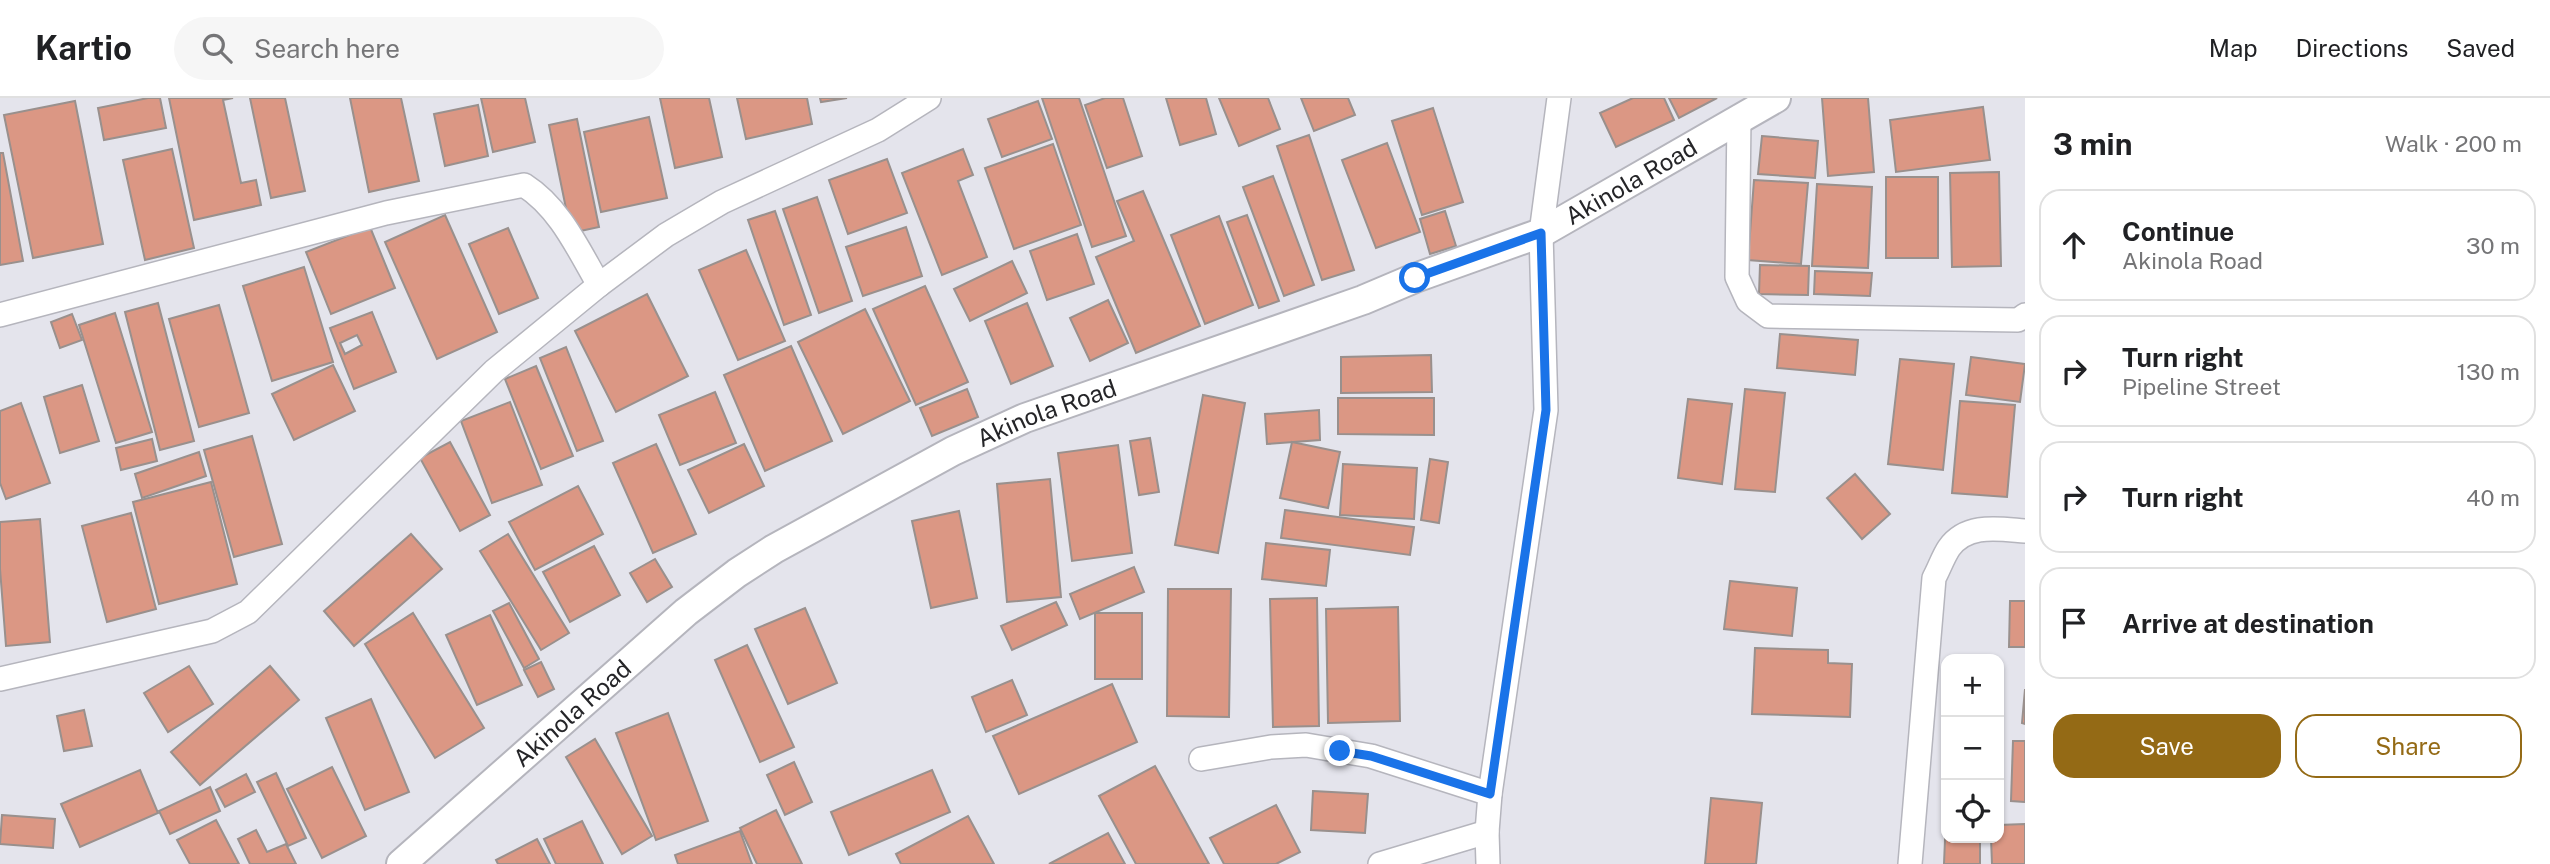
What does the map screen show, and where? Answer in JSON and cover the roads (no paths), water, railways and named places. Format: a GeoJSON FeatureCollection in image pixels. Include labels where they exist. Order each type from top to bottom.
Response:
{"type":"FeatureCollection","features":[{"type":"Feature","properties":{"kind":"street"},"geometry":{"type":"LineString","coordinates":[[0,679],[212,631],[248,612],[494,371],[599,285],[666,236],[722,202],[878,130],[929,98]]}},
{"type":"Feature","properties":{"kind":"street"},"geometry":{"type":"LineString","coordinates":[[1488,864],[1490,794],[1546,410],[1541,233],[1559,98]]}},
{"type":"Feature","properties":{"kind":"street","name":"Akinola Road"},"geometry":{"type":"LineString","coordinates":[[401,864],[686,612],[774,549],[953,451],[1025,418],[1350,305],[1415,278],[1541,233],[1776,98]]}},
{"type":"Feature","properties":{"kind":"street"},"geometry":{"type":"LineString","coordinates":[[1740,117],[1737,277],[1748,301],[1768,316],[2018,320],[2025,315]]}},
{"type":"Feature","properties":{"kind":"street"},"geometry":{"type":"LineString","coordinates":[[0,316],[386,213],[524,185],[541,196],[560,219],[599,285]]}},
{"type":"Feature","properties":{"kind":"street"},"geometry":{"type":"LineString","coordinates":[[1910,864],[1934,578],[1950,547],[1970,531],[2025,531]]}},
{"type":"Feature","properties":{"kind":"street"},"geometry":{"type":"LineString","coordinates":[[1201,760],[1271,747],[1306,745],[1371,756],[1490,794]]}},
{"type":"Feature","properties":{"kind":"street"},"geometry":{"type":"LineString","coordinates":[[1380,864],[1487,832]]}}]}
